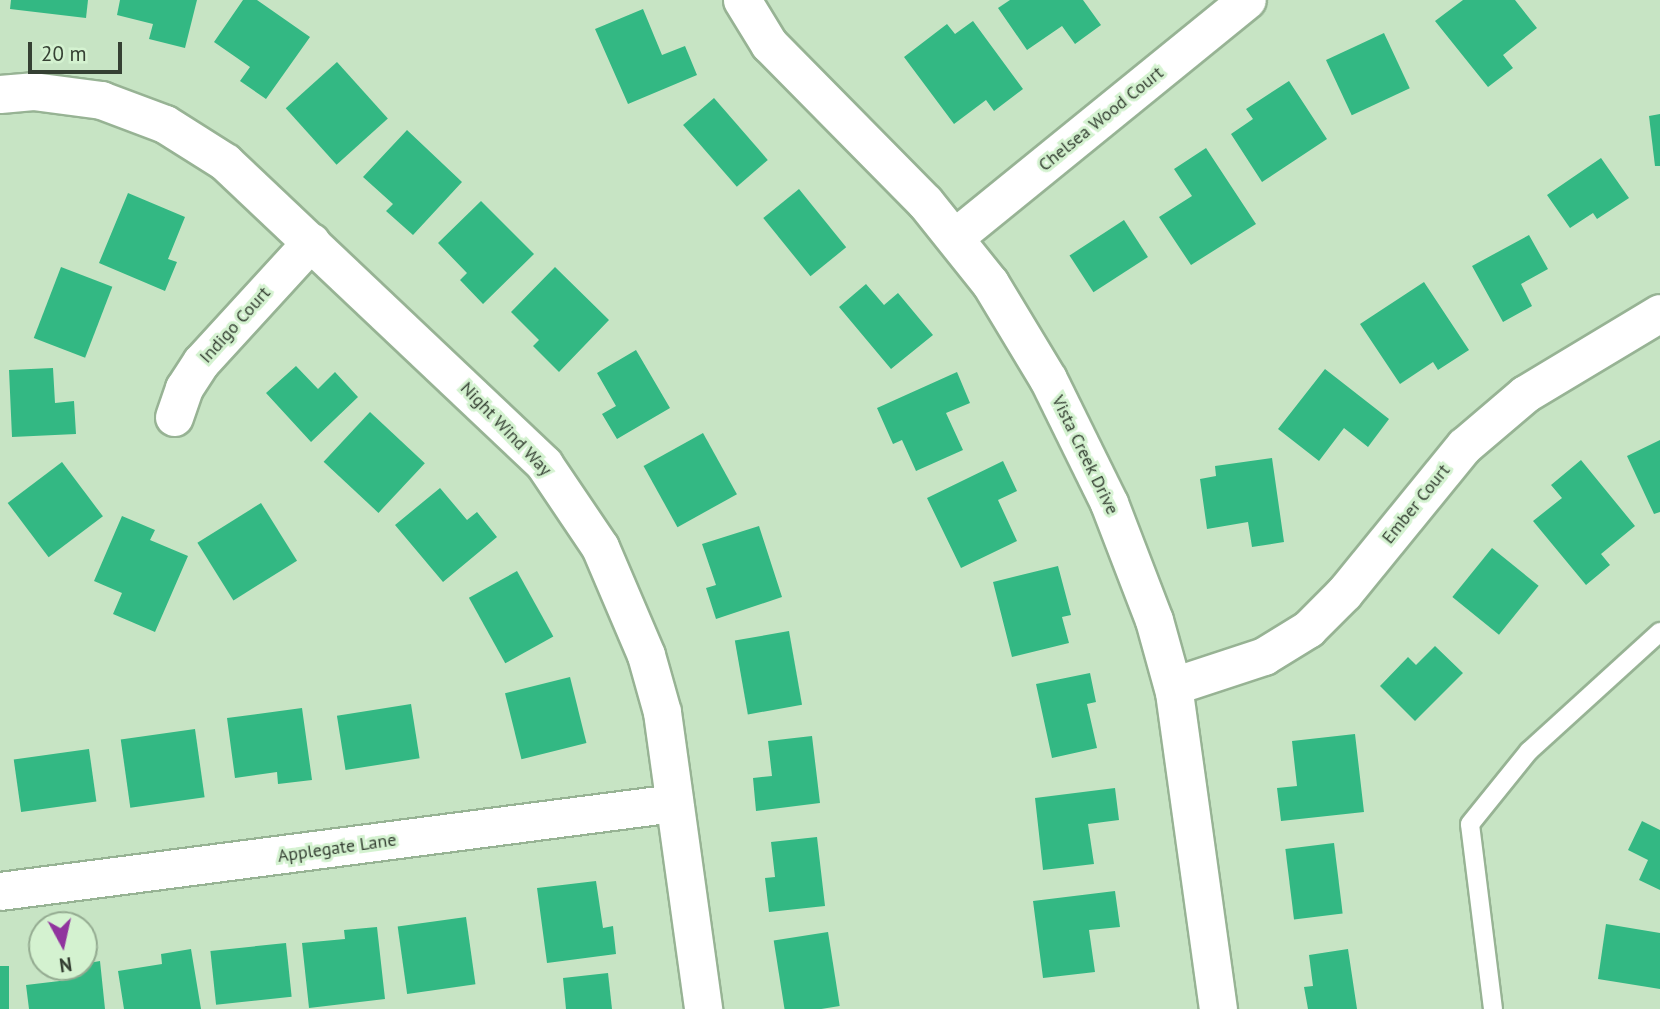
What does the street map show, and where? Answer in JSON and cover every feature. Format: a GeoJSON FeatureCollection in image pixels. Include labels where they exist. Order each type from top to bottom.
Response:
{"type":"FeatureCollection","features":[{"type":"Feature","properties":{"kind":"street","name":"Vista Creek Drive"},"geometry":{"type":"LineString","coordinates":[[742,0],[769,44],[955,237],[1008,310],[1072,426],[1124,535],[1173,686],[1218,1009]]}},
{"type":"Feature","properties":{"kind":"street","name":"Chelsea Wood Court"},"geometry":{"type":"LineString","coordinates":[[955,237],[1247,0]]}},
{"type":"Feature","properties":{"kind":"street","name":"Night Wind Way"},"geometry":{"type":"LineString","coordinates":[[0,94],[66,94],[101,100],[165,124],[225,162],[512,430],[574,504],[624,595],[646,655],[662,712],[703,1009]]}},
{"type":"Feature","properties":{"kind":"street","name":"Indigo Court"},"geometry":{"type":"LineString","coordinates":[[174,417],[184,388],[208,352],[311,242]]}},
{"type":"Feature","properties":{"kind":"street","name":"Ember Court"},"geometry":{"type":"LineString","coordinates":[[1173,686],[1254,660],[1308,629],[1344,593],[1464,446],[1525,394],[1660,313]]}},
{"type":"Feature","properties":{"kind":"street","name":"Applegate Lane"},"geometry":{"type":"LineString","coordinates":[[0,891],[674,803]]}},
{"type":"Feature","properties":{"kind":"lane"},"geometry":{"type":"LineString","coordinates":[[1493,1009],[1470,824],[1529,751],[1660,632]]}},
{"type":"Feature","properties":{"kind":"building"},"geometry":{"type":"Polygon","coordinates":[[[11,0],[88,0],[86,18],[10,9],[11,0]]]}},
{"type":"Feature","properties":{"kind":"building"},"geometry":{"type":"Polygon","coordinates":[[[120,0],[197,0],[185,48],[149,39],[153,24],[117,15],[120,0]]]}},
{"type":"Feature","properties":{"kind":"building"},"geometry":{"type":"Polygon","coordinates":[[[243,0],[257,0],[310,37],[266,99],[240,81],[250,67],[214,42],[243,0]]]}},
{"type":"Feature","properties":{"kind":"building"},"geometry":{"type":"Polygon","coordinates":[[[1010,0],[1083,0],[1101,25],[1075,44],[1062,26],[1027,50],[998,8],[1010,0]]]}},
{"type":"Feature","properties":{"kind":"building"},"geometry":{"type":"Polygon","coordinates":[[[1463,0],[1515,0],[1537,28],[1503,55],[1513,68],[1488,87],[1435,21],[1463,0]]]}},
{"type":"Feature","properties":{"kind":"building"},"geometry":{"type":"Polygon","coordinates":[[[643,9],[662,55],[685,46],[697,75],[628,104],[595,29],[643,9]]]}},
{"type":"Feature","properties":{"kind":"building"},"geometry":{"type":"Polygon","coordinates":[[[973,21],[1023,89],[994,111],[986,100],[954,124],[904,57],[947,24],[955,34],[973,21]]]}},
{"type":"Feature","properties":{"kind":"building"},"geometry":{"type":"Polygon","coordinates":[[[1384,33],[1410,88],[1352,115],[1326,60],[1384,33]]]}},
{"type":"Feature","properties":{"kind":"building"},"geometry":{"type":"Polygon","coordinates":[[[337,62],[388,118],[337,165],[286,108],[337,62]]]}},
{"type":"Feature","properties":{"kind":"building"},"geometry":{"type":"Polygon","coordinates":[[[1289,81],[1327,139],[1262,182],[1231,134],[1253,119],[1246,109],[1289,81]]]}},
{"type":"Feature","properties":{"kind":"building"},"geometry":{"type":"Polygon","coordinates":[[[714,98],[768,160],[737,187],[683,125],[714,98]]]}},
{"type":"Feature","properties":{"kind":"building"},"geometry":{"type":"Polygon","coordinates":[[[1660,114],[1660,166],[1655,166],[1649,116],[1660,114]]]}},
{"type":"Feature","properties":{"kind":"building"},"geometry":{"type":"Polygon","coordinates":[[[407,130],[462,182],[413,235],[386,211],[393,204],[363,177],[407,130]]]}},
{"type":"Feature","properties":{"kind":"building"},"geometry":{"type":"Polygon","coordinates":[[[1206,148],[1256,224],[1191,265],[1159,217],[1192,196],[1174,169],[1206,148]]]}},
{"type":"Feature","properties":{"kind":"building"},"geometry":{"type":"Polygon","coordinates":[[[1601,158],[1629,198],[1597,219],[1593,213],[1570,228],[1547,195],[1601,158]]]}},
{"type":"Feature","properties":{"kind":"building"},"geometry":{"type":"Polygon","coordinates":[[[799,189],[846,247],[810,276],[763,218],[799,189]]]}},
{"type":"Feature","properties":{"kind":"building"},"geometry":{"type":"Polygon","coordinates":[[[128,193],[185,217],[168,259],[177,262],[165,291],[99,263],[128,193]]]}},
{"type":"Feature","properties":{"kind":"building"},"geometry":{"type":"Polygon","coordinates":[[[481,201],[534,254],[483,304],[460,280],[467,273],[438,243],[481,201]]]}},
{"type":"Feature","properties":{"kind":"building"},"geometry":{"type":"Polygon","coordinates":[[[1124,220],[1148,257],[1093,292],[1069,255],[1124,220]]]}},
{"type":"Feature","properties":{"kind":"building"},"geometry":{"type":"Polygon","coordinates":[[[1529,235],[1548,269],[1521,284],[1532,306],[1503,322],[1472,266],[1529,235]]]}},
{"type":"Feature","properties":{"kind":"building"},"geometry":{"type":"Polygon","coordinates":[[[61,267],[112,287],[85,358],[34,338],[61,267]]]}},
{"type":"Feature","properties":{"kind":"building"},"geometry":{"type":"Polygon","coordinates":[[[555,267],[609,320],[559,372],[533,346],[539,340],[511,312],[555,267]]]}},
{"type":"Feature","properties":{"kind":"building"},"geometry":{"type":"Polygon","coordinates":[[[1424,282],[1469,350],[1438,370],[1433,362],[1400,384],[1360,324],[1424,282]]]}},
{"type":"Feature","properties":{"kind":"building"},"geometry":{"type":"Polygon","coordinates":[[[866,284],[884,305],[898,293],[933,335],[891,369],[839,307],[866,284]]]}},
{"type":"Feature","properties":{"kind":"building"},"geometry":{"type":"Polygon","coordinates":[[[636,350],[670,408],[617,439],[602,414],[616,406],[597,373],[636,350]]]}},
{"type":"Feature","properties":{"kind":"building"},"geometry":{"type":"Polygon","coordinates":[[[296,366],[318,389],[335,372],[358,397],[311,442],[266,393],[296,366]]]}},
{"type":"Feature","properties":{"kind":"building"},"geometry":{"type":"Polygon","coordinates":[[[53,368],[55,403],[74,401],[76,434],[12,437],[9,370],[53,368]]]}},
{"type":"Feature","properties":{"kind":"building"},"geometry":{"type":"Polygon","coordinates":[[[1325,369],[1389,419],[1368,447],[1344,428],[1319,461],[1278,429],[1325,369]]]}},
{"type":"Feature","properties":{"kind":"building"},"geometry":{"type":"Polygon","coordinates":[[[957,372],[970,403],[946,413],[963,450],[916,471],[902,440],[893,444],[877,408],[957,372]]]}},
{"type":"Feature","properties":{"kind":"building"},"geometry":{"type":"Polygon","coordinates":[[[370,412],[425,463],[378,513],[324,462],[370,412]]]}},
{"type":"Feature","properties":{"kind":"building"},"geometry":{"type":"Polygon","coordinates":[[[703,433],[737,494],[677,527],[644,466],[703,433]]]}},
{"type":"Feature","properties":{"kind":"building"},"geometry":{"type":"Polygon","coordinates":[[[1660,440],[1660,512],[1654,514],[1627,456],[1660,440]]]}},
{"type":"Feature","properties":{"kind":"building"},"geometry":{"type":"Polygon","coordinates":[[[1272,458],[1284,542],[1252,547],[1248,522],[1207,529],[1200,479],[1216,476],[1215,466],[1272,458]]]}},
{"type":"Feature","properties":{"kind":"building"},"geometry":{"type":"Polygon","coordinates":[[[1581,460],[1635,526],[1601,554],[1610,565],[1586,585],[1533,521],[1562,498],[1551,485],[1581,460]]]}},
{"type":"Feature","properties":{"kind":"building"},"geometry":{"type":"Polygon","coordinates":[[[1003,461],[1017,491],[998,500],[1017,541],[961,568],[927,498],[1003,461]]]}},
{"type":"Feature","properties":{"kind":"building"},"geometry":{"type":"Polygon","coordinates":[[[62,462],[103,516],[49,557],[8,503],[62,462]]]}},
{"type":"Feature","properties":{"kind":"building"},"geometry":{"type":"Polygon","coordinates":[[[440,488],[467,520],[477,512],[497,537],[443,582],[395,525],[440,488]]]}},
{"type":"Feature","properties":{"kind":"building"},"geometry":{"type":"Polygon","coordinates":[[[261,503],[297,561],[233,600],[197,543],[261,503]]]}},
{"type":"Feature","properties":{"kind":"building"},"geometry":{"type":"Polygon","coordinates":[[[122,516],[155,530],[150,540],[188,556],[155,632],[113,614],[122,593],[94,581],[122,516]]]}},
{"type":"Feature","properties":{"kind":"building"},"geometry":{"type":"Polygon","coordinates":[[[759,526],[782,597],[716,619],[706,588],[716,585],[702,544],[759,526]]]}},
{"type":"Feature","properties":{"kind":"building"},"geometry":{"type":"Polygon","coordinates":[[[1492,548],[1539,586],[1499,635],[1452,597],[1492,548]]]}},
{"type":"Feature","properties":{"kind":"building"},"geometry":{"type":"Polygon","coordinates":[[[1058,566],[1071,615],[1062,617],[1069,643],[1012,657],[993,582],[1058,566]]]}},
{"type":"Feature","properties":{"kind":"building"},"geometry":{"type":"Polygon","coordinates":[[[517,571],[553,637],[505,663],[469,598],[517,571]]]}},
{"type":"Feature","properties":{"kind":"building"},"geometry":{"type":"Polygon","coordinates":[[[789,631],[802,705],[748,714],[735,641],[789,631]]]}},
{"type":"Feature","properties":{"kind":"building"},"geometry":{"type":"Polygon","coordinates":[[[1435,646],[1463,673],[1415,721],[1380,686],[1408,657],[1416,665],[1435,646]]]}},
{"type":"Feature","properties":{"kind":"building"},"geometry":{"type":"Polygon","coordinates":[[[1090,673],[1096,702],[1087,704],[1097,748],[1052,758],[1036,684],[1090,673]]]}},
{"type":"Feature","properties":{"kind":"building"},"geometry":{"type":"Polygon","coordinates":[[[570,677],[586,743],[521,759],[505,693],[570,677]]]}},
{"type":"Feature","properties":{"kind":"building"},"geometry":{"type":"Polygon","coordinates":[[[411,704],[420,758],[346,770],[337,716],[411,704]]]}},
{"type":"Feature","properties":{"kind":"building"},"geometry":{"type":"Polygon","coordinates":[[[302,708],[312,780],[278,784],[277,772],[235,778],[227,718],[302,708]]]}},
{"type":"Feature","properties":{"kind":"building"},"geometry":{"type":"Polygon","coordinates":[[[195,729],[205,797],[130,808],[121,739],[195,729]]]}},
{"type":"Feature","properties":{"kind":"building"},"geometry":{"type":"Polygon","coordinates":[[[1355,734],[1364,812],[1281,821],[1277,788],[1297,786],[1292,741],[1355,734]]]}},
{"type":"Feature","properties":{"kind":"building"},"geometry":{"type":"Polygon","coordinates":[[[812,736],[820,803],[756,811],[753,778],[772,776],[768,741],[812,736]]]}},
{"type":"Feature","properties":{"kind":"building"},"geometry":{"type":"Polygon","coordinates":[[[89,749],[96,801],[21,812],[14,760],[89,749]]]}},
{"type":"Feature","properties":{"kind":"building"},"geometry":{"type":"Polygon","coordinates":[[[1115,788],[1119,820],[1088,824],[1094,864],[1043,870],[1035,798],[1115,788]]]}},
{"type":"Feature","properties":{"kind":"building"},"geometry":{"type":"Polygon","coordinates":[[[1642,821],[1660,830],[1660,890],[1639,880],[1648,860],[1628,850],[1642,821]]]}},
{"type":"Feature","properties":{"kind":"building"},"geometry":{"type":"Polygon","coordinates":[[[817,837],[825,906],[769,912],[765,878],[775,877],[771,842],[817,837]]]}},
{"type":"Feature","properties":{"kind":"building"},"geometry":{"type":"Polygon","coordinates":[[[1334,843],[1343,913],[1294,919],[1285,849],[1334,843]]]}},
{"type":"Feature","properties":{"kind":"building"},"geometry":{"type":"Polygon","coordinates":[[[596,881],[603,928],[613,926],[616,954],[547,963],[537,888],[596,881]]]}},
{"type":"Feature","properties":{"kind":"building"},"geometry":{"type":"Polygon","coordinates":[[[1115,891],[1120,927],[1089,930],[1095,972],[1043,978],[1033,901],[1115,891]]]}},
{"type":"Feature","properties":{"kind":"building"},"geometry":{"type":"Polygon","coordinates":[[[466,917],[475,984],[407,994],[398,927],[466,917]]]}},
{"type":"Feature","properties":{"kind":"building"},"geometry":{"type":"Polygon","coordinates":[[[1606,924],[1660,933],[1660,989],[1598,979],[1606,924]]]}},
{"type":"Feature","properties":{"kind":"building"},"geometry":{"type":"Polygon","coordinates":[[[377,927],[385,999],[309,1008],[302,943],[345,939],[344,930],[377,927]]]}},
{"type":"Feature","properties":{"kind":"building"},"geometry":{"type":"Polygon","coordinates":[[[828,932],[840,1006],[785,1009],[774,941],[828,932]]]}},
{"type":"Feature","properties":{"kind":"building"},"geometry":{"type":"Polygon","coordinates":[[[286,943],[292,997],[216,1005],[210,951],[286,943]]]}},
{"type":"Feature","properties":{"kind":"building"},"geometry":{"type":"Polygon","coordinates":[[[191,949],[201,1009],[124,1009],[118,971],[162,964],[161,954],[191,949]]]}},
{"type":"Feature","properties":{"kind":"building"},"geometry":{"type":"Polygon","coordinates":[[[1348,949],[1357,1009],[1308,1009],[1304,987],[1313,986],[1309,955],[1348,949]]]}},
{"type":"Feature","properties":{"kind":"building"},"geometry":{"type":"Polygon","coordinates":[[[98,961],[105,1009],[29,1009],[26,985],[60,981],[98,981],[98,961]]]}},
{"type":"Feature","properties":{"kind":"building"},"geometry":{"type":"Polygon","coordinates":[[[0,966],[9,966],[9,1009],[0,1009],[0,966]]]}},
{"type":"Feature","properties":{"kind":"building"},"geometry":{"type":"Polygon","coordinates":[[[608,973],[612,1009],[566,1009],[563,978],[608,973]]]}}]}
